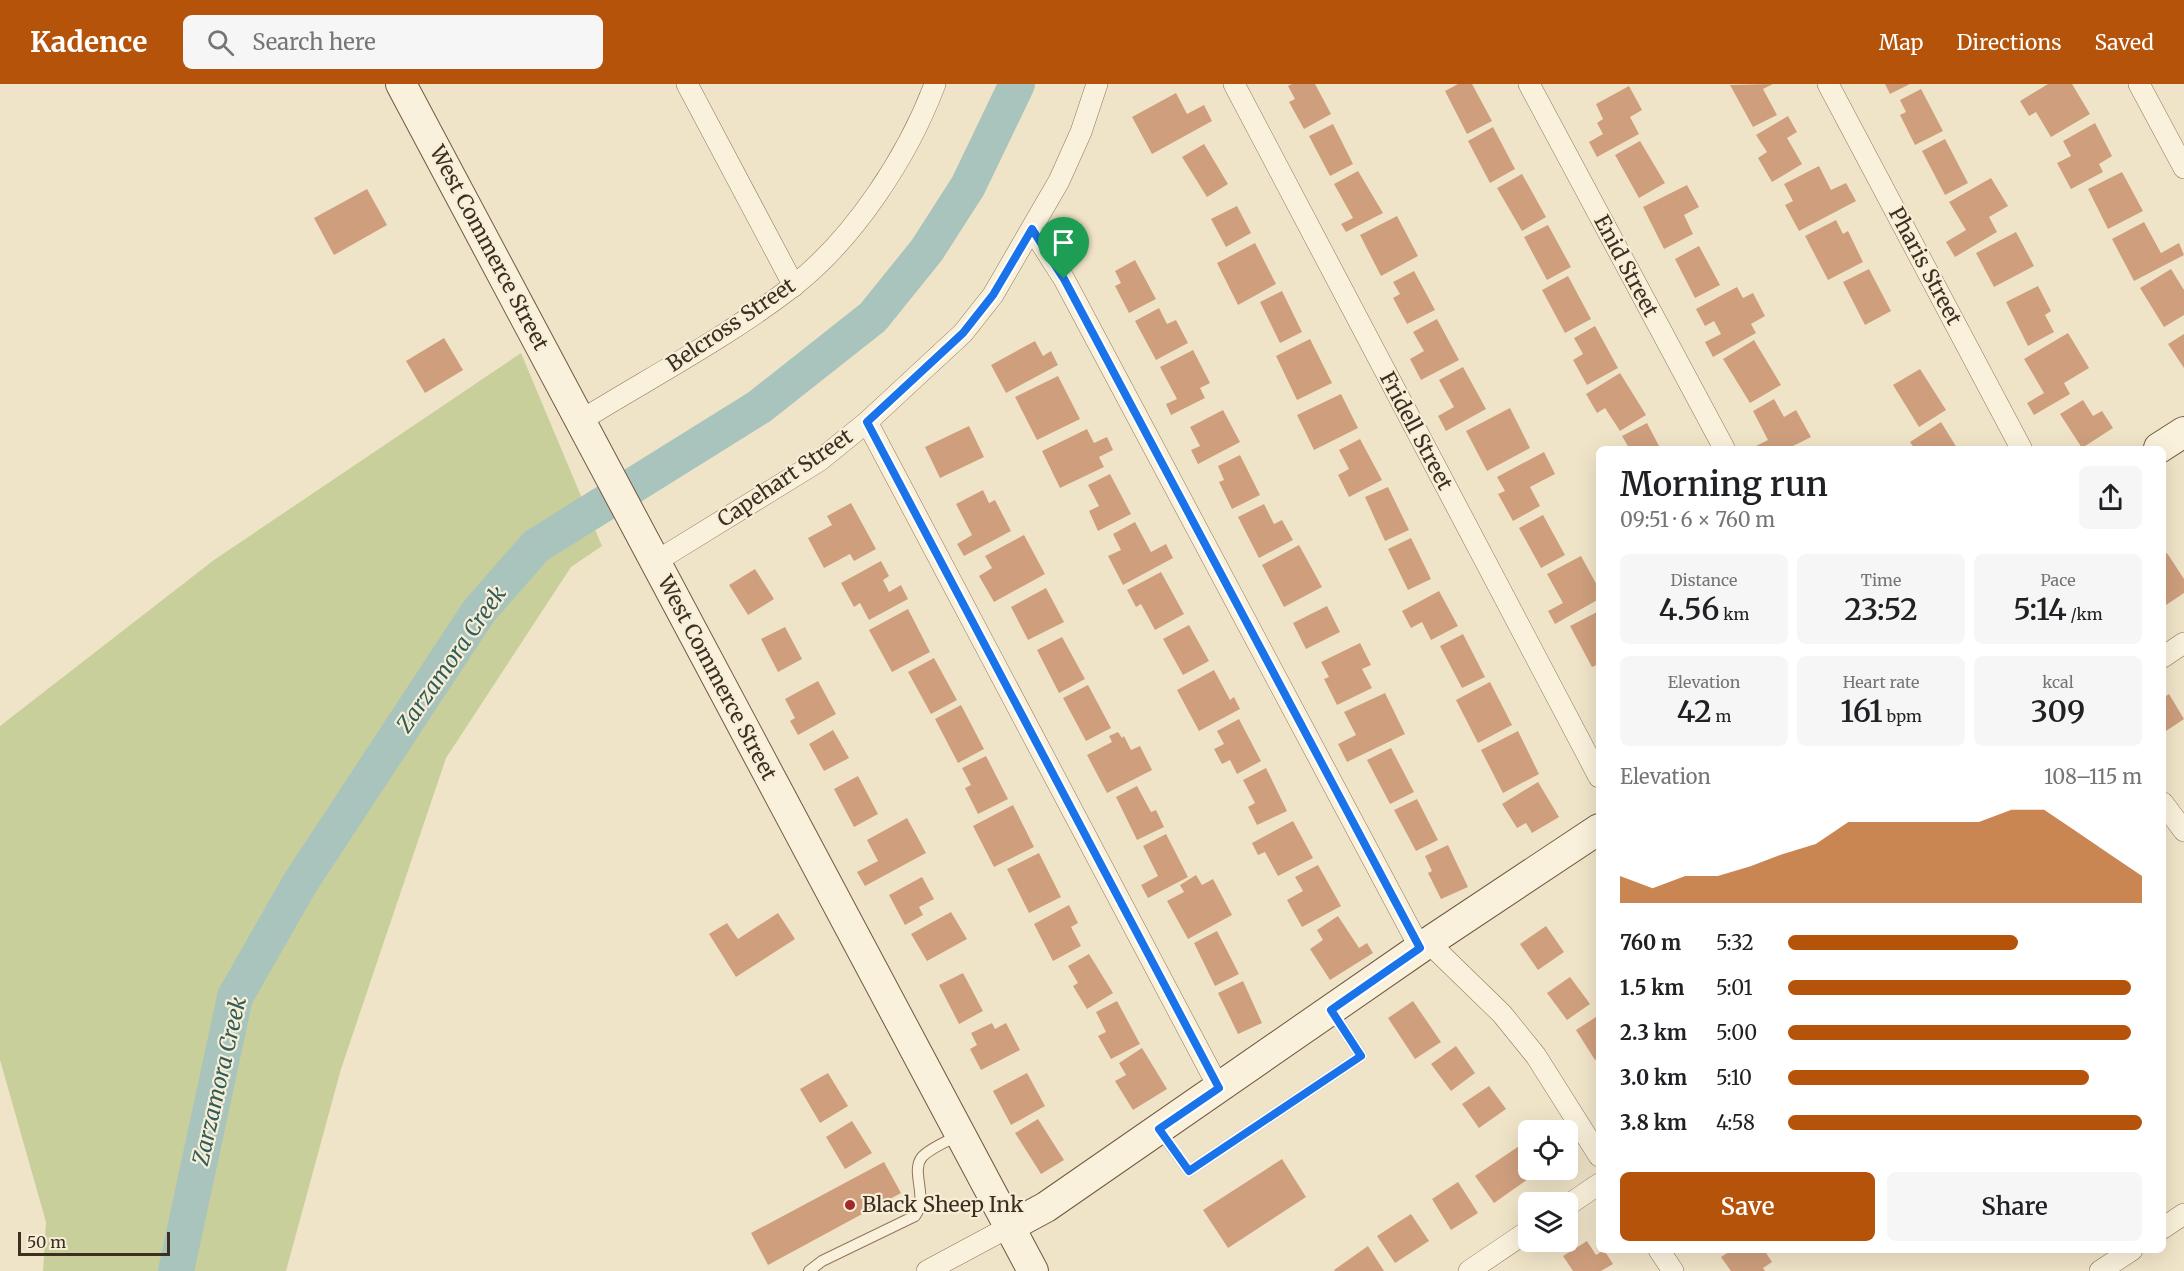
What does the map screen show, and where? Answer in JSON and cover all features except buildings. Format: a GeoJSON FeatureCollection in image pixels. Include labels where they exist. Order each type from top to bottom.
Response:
{"type":"FeatureCollection","features":[{"type":"Feature","properties":{"kind":"main road","name":"West Commerce Street"},"geometry":{"type":"LineString","coordinates":[[401,84],[1033,1271]]}},
{"type":"Feature","properties":{"kind":"main road"},"geometry":{"type":"LineString","coordinates":[[2162,446],[2184,432]]}},
{"type":"Feature","properties":{"kind":"main road"},"geometry":{"type":"LineString","coordinates":[[1009,1227],[1046,1207],[1424,945],[1596,831]]}},
{"type":"Feature","properties":{"kind":"street"},"geometry":{"type":"LineString","coordinates":[[687,84],[794,286]]}},
{"type":"Feature","properties":{"kind":"street","name":"Belcross Street"},"geometry":{"type":"LineString","coordinates":[[587,433],[794,286],[827,254],[871,203],[900,159],[935,84]]}},
{"type":"Feature","properties":{"kind":"street","name":"Capehart Street"},"geometry":{"type":"LineString","coordinates":[[655,562],[819,461],[867,422],[963,333],[993,295],[1032,229],[1082,132],[1097,84]]}},
{"type":"Feature","properties":{"kind":"street","name":"Fridell Street"},"geometry":{"type":"LineString","coordinates":[[1234,84],[1596,771]]}},
{"type":"Feature","properties":{"kind":"street","name":"Enid Street"},"geometry":{"type":"LineString","coordinates":[[1528,84],[1723,446]]}},
{"type":"Feature","properties":{"kind":"street","name":"Pharis Street"},"geometry":{"type":"LineString","coordinates":[[1828,84],[2020,446]]}},
{"type":"Feature","properties":{"kind":"street"},"geometry":{"type":"LineString","coordinates":[[2139,84],[2184,168]]}},
{"type":"Feature","properties":{"kind":"street"},"geometry":{"type":"LineString","coordinates":[[1032,229],[1064,279],[1424,945],[1502,1014],[1536,1056],[1596,1151]]}},
{"type":"Feature","properties":{"kind":"street"},"geometry":{"type":"LineString","coordinates":[[867,422],[1219,1088]]}},
{"type":"Feature","properties":{"kind":"street"},"geometry":{"type":"LineString","coordinates":[[2166,655],[2184,643]]}},
{"type":"Feature","properties":{"kind":"street"},"geometry":{"type":"LineString","coordinates":[[2166,807],[2184,831]]}},
{"type":"Feature","properties":{"kind":"street"},"geometry":{"type":"LineString","coordinates":[[1578,1198],[1596,1186]]}},
{"type":"Feature","properties":{"kind":"street"},"geometry":{"type":"LineString","coordinates":[[2166,1226],[2184,1214]]}},
{"type":"Feature","properties":{"kind":"street"},"geometry":{"type":"LineString","coordinates":[[927,1271],[1009,1227]]}},
{"type":"Feature","properties":{"kind":"street"},"geometry":{"type":"LineString","coordinates":[[1469,1271],[1518,1238]]}},
{"type":"Feature","properties":{"kind":"street"},"geometry":{"type":"LineString","coordinates":[[1661,1253],[1673,1271]]}},
{"type":"Feature","properties":{"kind":"street"},"geometry":{"type":"LineString","coordinates":[[2100,1271],[2127,1253]]}},
{"type":"Feature","properties":{"kind":"lane"},"geometry":{"type":"LineString","coordinates":[[1159,1129],[1189,1171],[1361,1056],[1331,1010]]}},
{"type":"Feature","properties":{"kind":"lane"},"geometry":{"type":"LineString","coordinates":[[809,1271],[822,1261],[915,1216],[920,1210],[922,1197],[918,1167],[923,1156],[960,1135]]}},
{"type":"Feature","properties":{"kind":"green space"},"geometry":{"type":"Polygon","coordinates":[[[521,353],[602,546],[571,567],[446,758],[341,1069],[286,1271],[43,1271],[46,1222],[0,1060],[0,726],[214,560],[521,353]]]}},
{"type":"Feature","properties":{"kind":"waterway","name":"Zarzamora Creek"},"geometry":{"type":"LineString","coordinates":[[176,1271],[235,997],[300,883],[479,611],[536,546],[759,407],[873,317],[927,250],[968,186],[1017,84]]}},
{"type":"Feature","properties":{"kind":"place","name":"Black Sheep Ink"},"geometry":{"type":"Point","coordinates":[850,1205]}},
{"type":"Feature","properties":{"kind":"route"},"geometry":{"type":"LineString","coordinates":[[1032,229],[1064,279],[1420,948],[1331,1010],[1361,1056],[1189,1171],[1159,1129],[1219,1088],[867,422],[936,361],[963,333],[993,295],[1032,229]]}}]}
